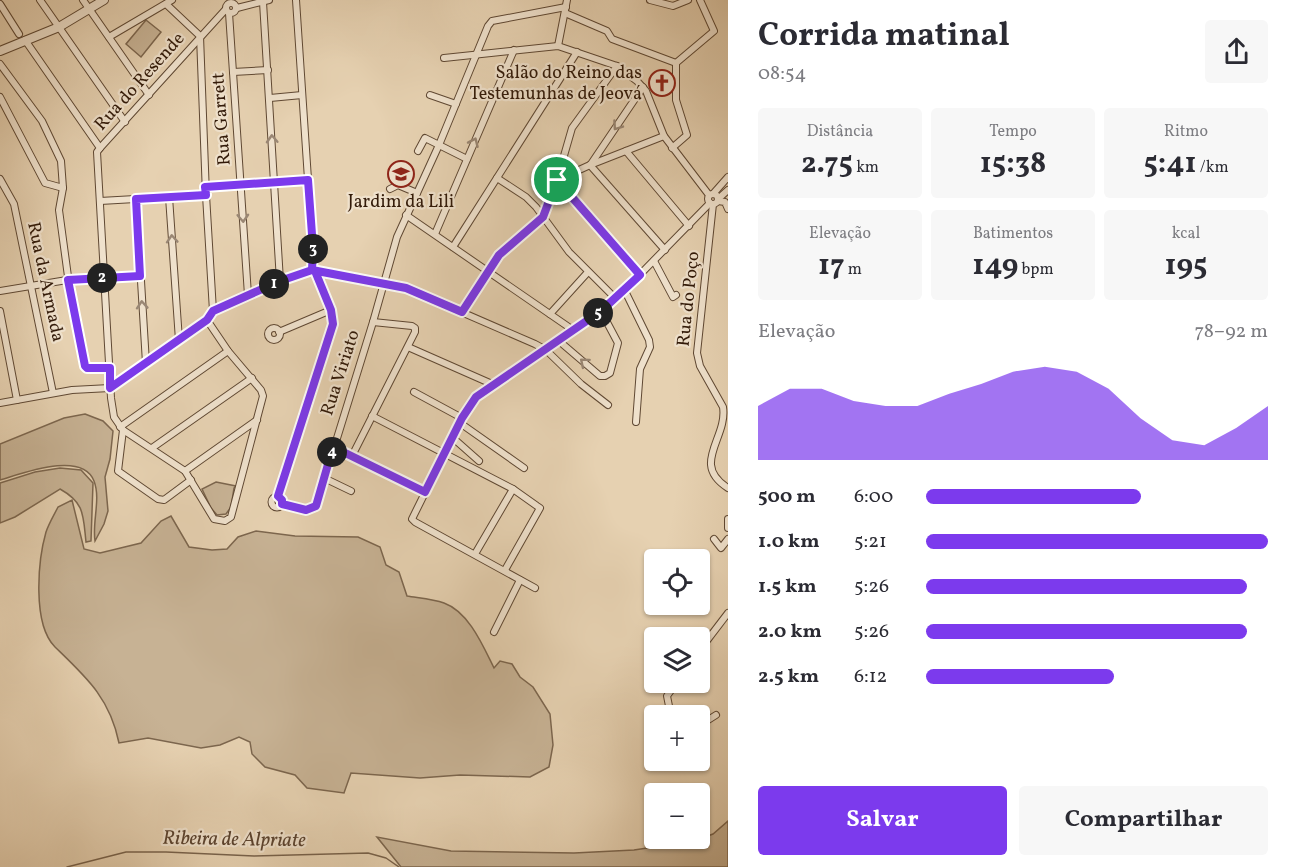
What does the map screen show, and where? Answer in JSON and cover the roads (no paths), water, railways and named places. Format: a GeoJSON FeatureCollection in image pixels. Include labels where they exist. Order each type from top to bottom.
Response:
{"type":"FeatureCollection","features":[{"type":"Feature","properties":{"kind":"street"},"geometry":{"type":"LineString","coordinates":[[40,0],[125,122]]}},
{"type":"Feature","properties":{"kind":"street"},"geometry":{"type":"LineString","coordinates":[[83,0],[149,94]]}},
{"type":"Feature","properties":{"kind":"street"},"geometry":{"type":"LineString","coordinates":[[0,51],[22,37],[59,27],[104,0]]}},
{"type":"Feature","properties":{"kind":"street"},"geometry":{"type":"LineString","coordinates":[[279,332],[331,310],[313,270],[296,0]]}},
{"type":"Feature","properties":{"kind":"street"},"geometry":{"type":"LineString","coordinates":[[650,0],[668,6],[679,5],[688,0]]}},
{"type":"Feature","properties":{"kind":"street"},"geometry":{"type":"LineString","coordinates":[[672,148],[687,135],[676,100],[676,63],[714,31],[700,0]]}},
{"type":"Feature","properties":{"kind":"street"},"geometry":{"type":"LineString","coordinates":[[234,4],[266,1],[280,281]]}},
{"type":"Feature","properties":{"kind":"street"},"geometry":{"type":"LineString","coordinates":[[109,37],[169,2],[200,36],[205,187],[213,311]]}},
{"type":"Feature","properties":{"kind":"street"},"geometry":{"type":"LineString","coordinates":[[0,4],[100,147],[97,152],[110,388],[114,417],[122,428],[185,471],[214,519],[220,521],[231,517],[263,396],[252,378],[228,351],[207,320]]}},
{"type":"Feature","properties":{"kind":"street","name":"Rua do Resende"},"geometry":{"type":"LineString","coordinates":[[100,147],[125,122],[200,36],[228,11],[227,5],[234,4]]}},
{"type":"Feature","properties":{"kind":"street"},"geometry":{"type":"LineString","coordinates":[[558,46],[566,7],[607,31],[612,39],[676,63]]}},
{"type":"Feature","properties":{"kind":"street","name":"Rua Viriato"},"geometry":{"type":"LineString","coordinates":[[331,310],[333,324],[278,496],[282,504],[306,510],[316,506],[397,237],[492,21],[566,7]]}},
{"type":"Feature","properties":{"kind":"street","name":"Rua Garrett"},"geometry":{"type":"LineString","coordinates":[[228,11],[248,295]]}},
{"type":"Feature","properties":{"kind":"street"},"geometry":{"type":"LineString","coordinates":[[444,58],[558,46],[616,66],[643,87],[664,136],[672,148],[714,199],[725,201],[728,209]]}},
{"type":"Feature","properties":{"kind":"street"},"geometry":{"type":"LineString","coordinates":[[435,234],[514,50]]}},
{"type":"Feature","properties":{"kind":"street"},"geometry":{"type":"LineString","coordinates":[[453,247],[576,52]]}},
{"type":"Feature","properties":{"kind":"street"},"geometry":{"type":"LineString","coordinates":[[0,64],[42,122],[61,161],[63,188],[59,210],[68,280],[85,366],[87,368],[110,368]]}},
{"type":"Feature","properties":{"kind":"street"},"geometry":{"type":"LineString","coordinates":[[462,312],[499,255],[543,217],[557,180],[572,128],[616,66]]}},
{"type":"Feature","properties":{"kind":"street"},"geometry":{"type":"LineString","coordinates":[[233,72],[268,69]]}},
{"type":"Feature","properties":{"kind":"street"},"geometry":{"type":"LineString","coordinates":[[590,165],[643,87]]}},
{"type":"Feature","properties":{"kind":"street"},"geometry":{"type":"LineString","coordinates":[[430,94],[456,104]]}},
{"type":"Feature","properties":{"kind":"street"},"geometry":{"type":"LineString","coordinates":[[270,98],[302,95]]}},
{"type":"Feature","properties":{"kind":"street"},"geometry":{"type":"LineString","coordinates":[[0,97],[45,183],[63,188]]}},
{"type":"Feature","properties":{"kind":"street"},"geometry":{"type":"LineString","coordinates":[[557,180],[664,136]]}},
{"type":"Feature","properties":{"kind":"street"},"geometry":{"type":"LineString","coordinates":[[418,151],[425,138],[466,159]]}},
{"type":"Feature","properties":{"kind":"street"},"geometry":{"type":"LineString","coordinates":[[626,151],[689,226]]}},
{"type":"Feature","properties":{"kind":"street"},"geometry":{"type":"LineString","coordinates":[[597,154],[602,160]]}},
{"type":"Feature","properties":{"kind":"street"},"geometry":{"type":"LineString","coordinates":[[590,165],[665,250]]}},
{"type":"Feature","properties":{"kind":"street"},"geometry":{"type":"LineString","coordinates":[[535,588],[412,519],[461,421],[476,397],[616,299],[714,199],[728,177]]}},
{"type":"Feature","properties":{"kind":"street"},"geometry":{"type":"LineString","coordinates":[[497,178],[525,197],[543,217],[556,237],[616,299]]}},
{"type":"Feature","properties":{"kind":"street","name":"Rua da Armada"},"geometry":{"type":"LineString","coordinates":[[0,179],[14,204],[53,393]]}},
{"type":"Feature","properties":{"kind":"street"},"geometry":{"type":"LineString","coordinates":[[205,187],[308,180]]}},
{"type":"Feature","properties":{"kind":"street"},"geometry":{"type":"LineString","coordinates":[[557,180],[640,275]]}},
{"type":"Feature","properties":{"kind":"street"},"geometry":{"type":"LineString","coordinates":[[390,189],[398,185],[417,193]]}},
{"type":"Feature","properties":{"kind":"street"},"geometry":{"type":"LineString","coordinates":[[714,199],[728,190]]}},
{"type":"Feature","properties":{"kind":"street"},"geometry":{"type":"LineString","coordinates":[[100,201],[206,195]]}},
{"type":"Feature","properties":{"kind":"street"},"geometry":{"type":"LineString","coordinates":[[170,197],[179,340]]}},
{"type":"Feature","properties":{"kind":"street"},"geometry":{"type":"LineString","coordinates":[[136,199],[146,363]]}},
{"type":"Feature","properties":{"kind":"street","name":"Rua do Poço"},"geometry":{"type":"LineString","coordinates":[[714,199],[698,353],[700,366],[723,407],[725,415],[724,425],[711,462],[711,471],[728,488]]}},
{"type":"Feature","properties":{"kind":"street"},"geometry":{"type":"LineString","coordinates":[[406,215],[573,330]]}},
{"type":"Feature","properties":{"kind":"street"},"geometry":{"type":"LineString","coordinates":[[698,216],[707,217],[712,223]]}},
{"type":"Feature","properties":{"kind":"street"},"geometry":{"type":"LineString","coordinates":[[654,261],[673,297],[676,295]]}},
{"type":"Feature","properties":{"kind":"street"},"geometry":{"type":"LineString","coordinates":[[0,403],[53,393],[110,388],[207,320],[213,311],[280,281],[313,270],[406,288],[546,350],[581,384],[608,405]]}},
{"type":"Feature","properties":{"kind":"street"},"geometry":{"type":"LineString","coordinates":[[550,314],[588,272]]}},
{"type":"Feature","properties":{"kind":"street"},"geometry":{"type":"LineString","coordinates":[[0,291],[68,280],[140,276]]}},
{"type":"Feature","properties":{"kind":"street"},"geometry":{"type":"LineString","coordinates":[[625,291],[649,340],[650,347],[640,369],[636,422]]}},
{"type":"Feature","properties":{"kind":"street"},"geometry":{"type":"LineString","coordinates":[[0,311],[17,400]]}},
{"type":"Feature","properties":{"kind":"street"},"geometry":{"type":"LineString","coordinates":[[560,340],[600,375],[605,376],[610,373],[618,343],[601,311]]}},
{"type":"Feature","properties":{"kind":"street"},"geometry":{"type":"LineString","coordinates":[[352,456],[408,347],[415,328],[373,322]]}},
{"type":"Feature","properties":{"kind":"street"},"geometry":{"type":"LineString","coordinates":[[560,340],[562,323]]}},
{"type":"Feature","properties":{"kind":"street"},"geometry":{"type":"LineString","coordinates":[[408,347],[492,384]]}},
{"type":"Feature","properties":{"kind":"street"},"geometry":{"type":"LineString","coordinates":[[191,480],[164,500],[158,499],[118,471],[122,428],[228,351]]}},
{"type":"Feature","properties":{"kind":"street"},"geometry":{"type":"LineString","coordinates":[[152,448],[252,378]]}},
{"type":"Feature","properties":{"kind":"street"},"geometry":{"type":"LineString","coordinates":[[414,392],[461,421],[524,468]]}},
{"type":"Feature","properties":{"kind":"street"},"geometry":{"type":"LineString","coordinates":[[372,416],[513,489],[540,508],[505,570]]}},
{"type":"Feature","properties":{"kind":"street"},"geometry":{"type":"LineString","coordinates":[[185,471],[257,419]]}},
{"type":"Feature","properties":{"kind":"street"},"geometry":{"type":"LineString","coordinates":[[453,438],[479,461]]}},
{"type":"Feature","properties":{"kind":"street"},"geometry":{"type":"LineString","coordinates":[[333,447],[425,492]]}},
{"type":"Feature","properties":{"kind":"street"},"geometry":{"type":"LineString","coordinates":[[324,478],[351,491]]}},
{"type":"Feature","properties":{"kind":"street"},"geometry":{"type":"LineString","coordinates":[[475,554],[513,489]]}},
{"type":"Feature","properties":{"kind":"street"},"geometry":{"type":"LineString","coordinates":[[728,519],[728,528]]}},
{"type":"Feature","properties":{"kind":"street"},"geometry":{"type":"LineString","coordinates":[[714,539],[721,548],[728,539]]}},
{"type":"Feature","properties":{"kind":"street"},"geometry":{"type":"LineString","coordinates":[[494,632],[520,580]]}},
{"type":"Feature","properties":{"kind":"street"},"geometry":{"type":"LineString","coordinates":[[710,637],[728,613]]}},
{"type":"Feature","properties":{"kind":"street"},"geometry":{"type":"LineString","coordinates":[[710,719],[716,715]]}},
{"type":"Feature","properties":{"kind":"waterway","name":"Ribeira de Alpriate"},"geometry":{"type":"LineString","coordinates":[[67,867],[126,852],[254,856],[368,853],[386,858],[399,867]]}},
{"type":"Feature","properties":{"kind":"place","name":"Salão do Reino das Testemunhas de Jeová"},"geometry":{"type":"Point","coordinates":[662,83]}},
{"type":"Feature","properties":{"kind":"place","name":"Jardim da Lili"},"geometry":{"type":"Point","coordinates":[401,174]}}]}
